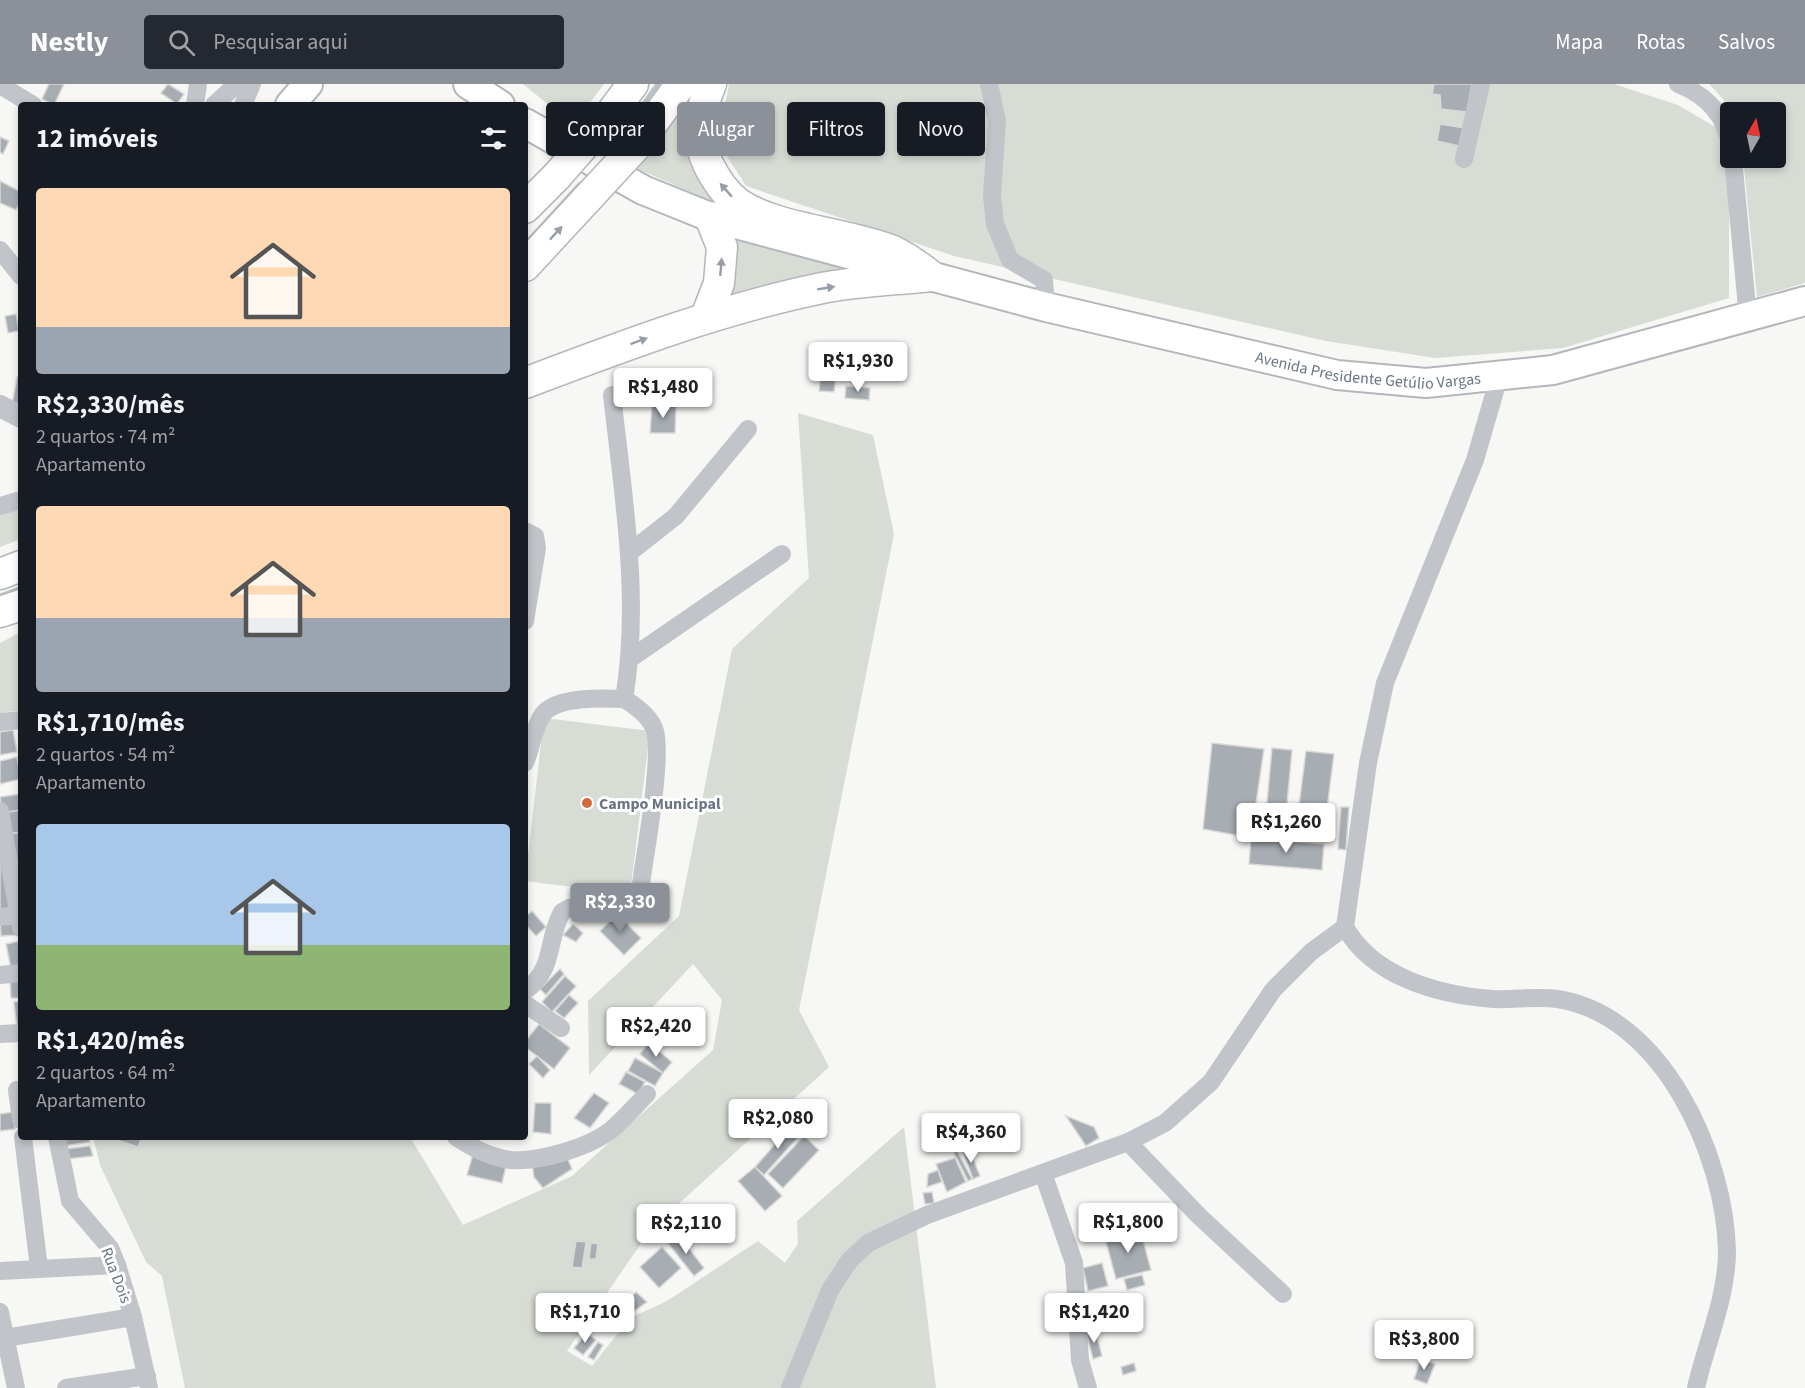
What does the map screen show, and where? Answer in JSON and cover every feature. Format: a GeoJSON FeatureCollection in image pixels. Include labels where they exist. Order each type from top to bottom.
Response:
{"type":"FeatureCollection","features":[{"type":"Feature","properties":{"kind":"highway"},"geometry":{"type":"LineString","coordinates":[[528,205],[605,121],[633,84]]}},
{"type":"Feature","properties":{"kind":"highway"},"geometry":{"type":"LineString","coordinates":[[528,263],[635,147],[681,84]]}},
{"type":"Feature","properties":{"kind":"highway"},"geometry":{"type":"LineString","coordinates":[[711,84],[702,107],[700,141],[710,169],[731,197],[748,209],[777,219],[892,251],[913,261],[932,276]]}},
{"type":"Feature","properties":{"kind":"highway"},"geometry":{"type":"LineString","coordinates":[[706,317],[719,283],[722,247],[710,217]]}},
{"type":"Feature","properties":{"kind":"highway"},"geometry":{"type":"LineString","coordinates":[[528,382],[706,317],[824,288],[932,276]]}},
{"type":"Feature","properties":{"kind":"highway"},"geometry":{"type":"LineString","coordinates":[[0,554],[18,550]]}},
{"type":"Feature","properties":{"kind":"highway"},"geometry":{"type":"LineString","coordinates":[[0,574],[18,567]]}},
{"type":"Feature","properties":{"kind":"highway"},"geometry":{"type":"LineString","coordinates":[[0,612],[18,606]]}},
{"type":"Feature","properties":{"kind":"main road"},"geometry":{"type":"LineString","coordinates":[[293,102],[308,84]]}},
{"type":"Feature","properties":{"kind":"main road"},"geometry":{"type":"LineString","coordinates":[[468,84],[495,102]]}},
{"type":"Feature","properties":{"kind":"main road","name":"Avenida Presidente Getúlio Vargas"},"geometry":{"type":"LineString","coordinates":[[528,125],[643,190],[710,217],[1046,307],[1337,375],[1426,383],[1553,370],[1805,301]]}},
{"type":"Feature","properties":{"kind":"street"},"geometry":{"type":"LineString","coordinates":[[217,102],[237,84]]}},
{"type":"Feature","properties":{"kind":"street"},"geometry":{"type":"LineString","coordinates":[[244,102],[252,84]]}},
{"type":"Feature","properties":{"kind":"street"},"geometry":{"type":"LineString","coordinates":[[989,84],[998,122],[992,196],[996,224],[1010,260],[1044,280],[1046,307]]}},
{"type":"Feature","properties":{"kind":"street"},"geometry":{"type":"LineString","coordinates":[[1464,159],[1481,84]]}},
{"type":"Feature","properties":{"kind":"street"},"geometry":{"type":"LineString","coordinates":[[1678,84],[1703,97],[1714,106],[1720,118]]}},
{"type":"Feature","properties":{"kind":"street"},"geometry":{"type":"LineString","coordinates":[[0,85],[28,102]]}},
{"type":"Feature","properties":{"kind":"street"},"geometry":{"type":"LineString","coordinates":[[195,102],[198,85]]}},
{"type":"Feature","properties":{"kind":"street"},"geometry":{"type":"LineString","coordinates":[[1733,168],[1748,318]]}},
{"type":"Feature","properties":{"kind":"street"},"geometry":{"type":"LineString","coordinates":[[0,250],[18,271]]}},
{"type":"Feature","properties":{"kind":"street"},"geometry":{"type":"LineString","coordinates":[[1499,377],[1475,460],[1385,683],[1368,763],[1344,927],[1354,944],[1384,969],[1449,992],[1493,999],[1556,999],[1576,1003],[1612,1021],[1647,1051],[1680,1093],[1704,1137],[1717,1174],[1727,1252],[1722,1296],[1705,1349],[1696,1388]]}},
{"type":"Feature","properties":{"kind":"street"},"geometry":{"type":"LineString","coordinates":[[612,395],[629,553],[631,658],[624,699]]}},
{"type":"Feature","properties":{"kind":"street"},"geometry":{"type":"LineString","coordinates":[[0,406],[18,415]]}},
{"type":"Feature","properties":{"kind":"street"},"geometry":{"type":"LineString","coordinates":[[629,553],[676,516],[748,429]]}},
{"type":"Feature","properties":{"kind":"street"},"geometry":{"type":"LineString","coordinates":[[0,506],[18,502]]}},
{"type":"Feature","properties":{"kind":"street"},"geometry":{"type":"LineString","coordinates":[[528,532],[535,536],[537,548],[528,603]]}},
{"type":"Feature","properties":{"kind":"street"},"geometry":{"type":"LineString","coordinates":[[631,658],[782,554]]}},
{"type":"Feature","properties":{"kind":"street"},"geometry":{"type":"LineString","coordinates":[[528,754],[537,727],[546,711],[563,703],[593,697],[624,699],[648,719],[654,728],[657,751],[641,884],[634,900],[627,904],[569,908],[562,912],[543,973],[528,989]]}},
{"type":"Feature","properties":{"kind":"street"},"geometry":{"type":"LineString","coordinates":[[0,722],[18,720]]}},
{"type":"Feature","properties":{"kind":"street"},"geometry":{"type":"LineString","coordinates":[[0,811],[4,853],[18,913]]}},
{"type":"Feature","properties":{"kind":"street"},"geometry":{"type":"LineString","coordinates":[[0,917],[18,922]]}},
{"type":"Feature","properties":{"kind":"street"},"geometry":{"type":"LineString","coordinates":[[790,1388],[830,1290],[849,1261],[868,1243],[927,1215],[1128,1142],[1165,1123],[1211,1082],[1273,990],[1311,952],[1344,927]]}},
{"type":"Feature","properties":{"kind":"street"},"geometry":{"type":"LineString","coordinates":[[0,975],[18,973]]}},
{"type":"Feature","properties":{"kind":"street"},"geometry":{"type":"LineString","coordinates":[[528,1006],[561,1028]]}},
{"type":"Feature","properties":{"kind":"street"},"geometry":{"type":"LineString","coordinates":[[0,1034],[18,1033]]}},
{"type":"Feature","properties":{"kind":"street"},"geometry":{"type":"LineString","coordinates":[[13,1090],[18,1109]]}},
{"type":"Feature","properties":{"kind":"street"},"geometry":{"type":"LineString","coordinates":[[462,1140],[486,1153],[508,1160],[529,1160],[596,1140],[616,1125],[647,1094]]}},
{"type":"Feature","properties":{"kind":"street"},"geometry":{"type":"LineString","coordinates":[[23,1140],[39,1268]]}},
{"type":"Feature","properties":{"kind":"street","name":"Rua Dois"},"geometry":{"type":"LineString","coordinates":[[58,1140],[70,1201],[110,1248],[117,1265],[133,1317],[148,1382]]}},
{"type":"Feature","properties":{"kind":"street"},"geometry":{"type":"LineString","coordinates":[[1128,1142],[1199,1216],[1283,1294]]}},
{"type":"Feature","properties":{"kind":"street"},"geometry":{"type":"LineString","coordinates":[[1043,1173],[1074,1263],[1080,1360],[1088,1388]]}},
{"type":"Feature","properties":{"kind":"street"},"geometry":{"type":"LineString","coordinates":[[0,1271],[117,1265]]}},
{"type":"Feature","properties":{"kind":"street"},"geometry":{"type":"LineString","coordinates":[[0,1312],[16,1388]]}},
{"type":"Feature","properties":{"kind":"street"},"geometry":{"type":"LineString","coordinates":[[5,1338],[133,1317]]}},
{"type":"Feature","properties":{"kind":"street"},"geometry":{"type":"LineString","coordinates":[[66,1388],[148,1382]]}},
{"type":"Feature","properties":{"kind":"shaded area"},"geometry":{"type":"Polygon","coordinates":[[[523,84],[604,84],[590,102],[546,103],[523,84]]]}},
{"type":"Feature","properties":{"kind":"shaded area"},"geometry":{"type":"Polygon","coordinates":[[[698,84],[697,102],[685,102],[698,84]]]}},
{"type":"Feature","properties":{"kind":"shaded area"},"geometry":{"type":"Polygon","coordinates":[[[729,84],[1614,84],[1678,105],[1720,130],[1720,168],[1729,168],[1729,298],[1563,348],[1435,358],[1326,341],[954,256],[746,186],[727,156],[775,156],[775,102],[726,102],[729,84]]]}},
{"type":"Feature","properties":{"kind":"shaded area"},"geometry":{"type":"Polygon","coordinates":[[[1709,84],[1805,84],[1805,283],[1757,297],[1744,168],[1786,168],[1786,102],[1726,102],[1709,84]]]}},
{"type":"Feature","properties":{"kind":"shaded area"},"geometry":{"type":"Polygon","coordinates":[[[677,112],[677,156],[717,156],[745,216],[636,168],[645,156],[665,156],[665,129],[677,112]]]}},
{"type":"Feature","properties":{"kind":"shaded area"},"geometry":{"type":"Polygon","coordinates":[[[728,236],[872,273],[724,299],[728,236]]]}},
{"type":"Feature","properties":{"kind":"shaded area"},"geometry":{"type":"Polygon","coordinates":[[[798,413],[873,435],[894,534],[799,1010],[829,1067],[651,1229],[567,1351],[592,1366],[630,1318],[667,1301],[758,1241],[785,1263],[798,1244],[797,1221],[904,1127],[936,1388],[185,1388],[162,1276],[146,1262],[100,1165],[94,1140],[412,1140],[463,1225],[572,1176],[713,1050],[722,1000],[693,964],[589,1075],[588,1001],[679,916],[732,649],[809,578],[798,413]]]}},
{"type":"Feature","properties":{"kind":"shaded area"},"geometry":{"type":"Polygon","coordinates":[[[18,506],[18,540],[0,547],[0,510],[18,506]]]}},
{"type":"Feature","properties":{"kind":"shaded area"},"geometry":{"type":"Polygon","coordinates":[[[18,634],[18,710],[0,713],[0,643],[18,634]]]}},
{"type":"Feature","properties":{"kind":"shaded area","name":"Campo Municipal"},"geometry":{"type":"Polygon","coordinates":[[[544,718],[650,731],[630,894],[528,881],[528,855],[544,718]]]}},
{"type":"Feature","properties":{"kind":"building"},"geometry":{"type":"Polygon","coordinates":[[[49,84],[64,84],[55,102],[42,99],[49,84]]]}},
{"type":"Feature","properties":{"kind":"building"},"geometry":{"type":"Polygon","coordinates":[[[168,84],[184,94],[178,102],[174,102],[161,93],[168,84]]]}},
{"type":"Feature","properties":{"kind":"building"},"geometry":{"type":"Polygon","coordinates":[[[1434,84],[1472,84],[1467,112],[1441,109],[1440,95],[1432,94],[1434,84]]]}},
{"type":"Feature","properties":{"kind":"building"},"geometry":{"type":"Polygon","coordinates":[[[1440,124],[1465,128],[1459,146],[1437,141],[1440,124]]]}},
{"type":"Feature","properties":{"kind":"building"},"geometry":{"type":"Polygon","coordinates":[[[0,137],[9,141],[3,154],[0,152],[0,137]]]}},
{"type":"Feature","properties":{"kind":"building"},"geometry":{"type":"Polygon","coordinates":[[[0,181],[18,190],[18,206],[16,210],[0,203],[0,181]]]}},
{"type":"Feature","properties":{"kind":"building"},"geometry":{"type":"Polygon","coordinates":[[[16,314],[18,331],[8,333],[5,316],[16,314]]]}},
{"type":"Feature","properties":{"kind":"building"},"geometry":{"type":"Polygon","coordinates":[[[823,356],[838,358],[834,392],[819,391],[823,356]]]}},
{"type":"Feature","properties":{"kind":"building"},"geometry":{"type":"Polygon","coordinates":[[[17,377],[18,377],[18,406],[12,405],[17,377]]]}},
{"type":"Feature","properties":{"kind":"building"},"geometry":{"type":"Polygon","coordinates":[[[685,383],[709,385],[707,404],[684,403],[685,383]]]}},
{"type":"Feature","properties":{"kind":"building"},"geometry":{"type":"Polygon","coordinates":[[[846,386],[870,388],[869,400],[845,398],[846,386]]]}},
{"type":"Feature","properties":{"kind":"building"},"geometry":{"type":"Polygon","coordinates":[[[652,405],[676,406],[675,433],[650,433],[652,405]]]}},
{"type":"Feature","properties":{"kind":"building"},"geometry":{"type":"Polygon","coordinates":[[[13,730],[17,752],[0,755],[0,732],[13,730]]]}},
{"type":"Feature","properties":{"kind":"building"},"geometry":{"type":"Polygon","coordinates":[[[1212,743],[1264,749],[1251,838],[1203,829],[1212,743]]]}},
{"type":"Feature","properties":{"kind":"building"},"geometry":{"type":"Polygon","coordinates":[[[1272,748],[1292,750],[1284,837],[1264,835],[1272,748]]]}},
{"type":"Feature","properties":{"kind":"building"},"geometry":{"type":"Polygon","coordinates":[[[1306,751],[1334,754],[1323,840],[1295,836],[1306,751]]]}},
{"type":"Feature","properties":{"kind":"building"},"geometry":{"type":"Polygon","coordinates":[[[17,757],[18,780],[0,784],[0,761],[17,757]]]}},
{"type":"Feature","properties":{"kind":"building"},"geometry":{"type":"Polygon","coordinates":[[[18,794],[18,810],[2,813],[0,797],[18,794]]]}},
{"type":"Feature","properties":{"kind":"building"},"geometry":{"type":"Polygon","coordinates":[[[1341,807],[1349,807],[1346,850],[1338,849],[1341,807]]]}},
{"type":"Feature","properties":{"kind":"building"},"geometry":{"type":"Polygon","coordinates":[[[18,810],[18,832],[6,834],[3,813],[18,810]]]}},
{"type":"Feature","properties":{"kind":"building"},"geometry":{"type":"Polygon","coordinates":[[[18,833],[18,864],[14,865],[8,835],[18,833]]]}},
{"type":"Feature","properties":{"kind":"building"},"geometry":{"type":"Polygon","coordinates":[[[1251,838],[1324,844],[1322,870],[1249,864],[1251,838]]]}},
{"type":"Feature","properties":{"kind":"building"},"geometry":{"type":"Polygon","coordinates":[[[0,857],[15,912],[0,916],[0,857]]]}},
{"type":"Feature","properties":{"kind":"building"},"geometry":{"type":"Polygon","coordinates":[[[532,911],[546,927],[536,936],[528,927],[528,914],[532,911]]]}},
{"type":"Feature","properties":{"kind":"building"},"geometry":{"type":"Polygon","coordinates":[[[617,914],[641,938],[624,955],[600,931],[617,914]]]}},
{"type":"Feature","properties":{"kind":"building"},"geometry":{"type":"Polygon","coordinates":[[[15,921],[16,935],[1,936],[0,922],[15,921]]]}},
{"type":"Feature","properties":{"kind":"building"},"geometry":{"type":"Polygon","coordinates":[[[573,924],[583,933],[576,942],[563,935],[573,924]]]}},
{"type":"Feature","properties":{"kind":"building"},"geometry":{"type":"Polygon","coordinates":[[[18,941],[18,968],[11,969],[6,944],[18,941]]]}},
{"type":"Feature","properties":{"kind":"building"},"geometry":{"type":"Polygon","coordinates":[[[560,969],[564,974],[546,995],[540,989],[560,969]]]}},
{"type":"Feature","properties":{"kind":"building"},"geometry":{"type":"Polygon","coordinates":[[[565,976],[576,986],[552,1012],[542,1002],[565,976]]]}},
{"type":"Feature","properties":{"kind":"building"},"geometry":{"type":"Polygon","coordinates":[[[18,978],[18,998],[11,998],[10,979],[18,978]]]}},
{"type":"Feature","properties":{"kind":"building"},"geometry":{"type":"Polygon","coordinates":[[[569,995],[578,1003],[564,1018],[555,1011],[569,995]]]}},
{"type":"Feature","properties":{"kind":"building"},"geometry":{"type":"Polygon","coordinates":[[[18,1001],[17,1028],[14,1002],[18,1001]]]}},
{"type":"Feature","properties":{"kind":"building"},"geometry":{"type":"Polygon","coordinates":[[[539,1024],[570,1048],[554,1069],[528,1049],[528,1038],[539,1024]]]}},
{"type":"Feature","properties":{"kind":"building"},"geometry":{"type":"Polygon","coordinates":[[[649,1043],[672,1062],[663,1073],[640,1054],[649,1043]]]}},
{"type":"Feature","properties":{"kind":"building"},"geometry":{"type":"Polygon","coordinates":[[[537,1056],[550,1070],[543,1078],[529,1064],[537,1056]]]}},
{"type":"Feature","properties":{"kind":"building"},"geometry":{"type":"Polygon","coordinates":[[[635,1058],[663,1073],[655,1086],[628,1071],[635,1058]]]}},
{"type":"Feature","properties":{"kind":"building"},"geometry":{"type":"Polygon","coordinates":[[[626,1072],[645,1082],[638,1094],[619,1084],[626,1072]]]}},
{"type":"Feature","properties":{"kind":"building"},"geometry":{"type":"Polygon","coordinates":[[[594,1093],[609,1103],[590,1128],[574,1118],[594,1093]]]}},
{"type":"Feature","properties":{"kind":"building"},"geometry":{"type":"Polygon","coordinates":[[[535,1103],[551,1103],[551,1134],[533,1132],[535,1103]]]}},
{"type":"Feature","properties":{"kind":"building"},"geometry":{"type":"Polygon","coordinates":[[[13,1112],[15,1129],[0,1131],[0,1114],[13,1112]]]}},
{"type":"Feature","properties":{"kind":"building"},"geometry":{"type":"Polygon","coordinates":[[[1066,1116],[1094,1127],[1099,1138],[1086,1146],[1066,1116]]]}},
{"type":"Feature","properties":{"kind":"building"},"geometry":{"type":"Polygon","coordinates":[[[791,1126],[801,1134],[764,1175],[755,1167],[791,1126]]]}},
{"type":"Feature","properties":{"kind":"building"},"geometry":{"type":"Polygon","coordinates":[[[804,1136],[819,1150],[783,1188],[768,1174],[804,1136]]]}},
{"type":"Feature","properties":{"kind":"building"},"geometry":{"type":"Polygon","coordinates":[[[63,1140],[90,1140],[90,1142],[64,1146],[63,1140]]]}},
{"type":"Feature","properties":{"kind":"building"},"geometry":{"type":"Polygon","coordinates":[[[117,1140],[141,1140],[138,1147],[117,1140]]]}},
{"type":"Feature","properties":{"kind":"building"},"geometry":{"type":"Polygon","coordinates":[[[90,1146],[93,1156],[67,1159],[66,1149],[90,1146]]]}},
{"type":"Feature","properties":{"kind":"building"},"geometry":{"type":"Polygon","coordinates":[[[969,1149],[980,1176],[973,1179],[963,1152],[969,1149]]]}},
{"type":"Feature","properties":{"kind":"building"},"geometry":{"type":"Polygon","coordinates":[[[957,1151],[972,1179],[968,1181],[954,1153],[957,1151]]]}},
{"type":"Feature","properties":{"kind":"building"},"geometry":{"type":"Polygon","coordinates":[[[473,1154],[507,1162],[502,1183],[467,1175],[473,1154]]]}},
{"type":"Feature","properties":{"kind":"building"},"geometry":{"type":"Polygon","coordinates":[[[566,1155],[572,1169],[543,1188],[534,1177],[532,1163],[566,1155]]]}},
{"type":"Feature","properties":{"kind":"building"},"geometry":{"type":"Polygon","coordinates":[[[955,1158],[966,1182],[947,1192],[936,1164],[955,1158]]]}},
{"type":"Feature","properties":{"kind":"building"},"geometry":{"type":"Polygon","coordinates":[[[755,1167],[782,1196],[765,1211],[738,1181],[755,1167]]]}},
{"type":"Feature","properties":{"kind":"building"},"geometry":{"type":"Polygon","coordinates":[[[938,1170],[942,1182],[927,1187],[928,1174],[938,1170]]]}},
{"type":"Feature","properties":{"kind":"building"},"geometry":{"type":"Polygon","coordinates":[[[932,1192],[934,1203],[925,1204],[923,1193],[932,1192]]]}},
{"type":"Feature","properties":{"kind":"building"},"geometry":{"type":"Polygon","coordinates":[[[1140,1229],[1151,1270],[1116,1279],[1105,1238],[1140,1229]]]}},
{"type":"Feature","properties":{"kind":"building"},"geometry":{"type":"Polygon","coordinates":[[[678,1234],[704,1268],[694,1276],[667,1242],[678,1234]]]}},
{"type":"Feature","properties":{"kind":"building"},"geometry":{"type":"Polygon","coordinates":[[[576,1241],[586,1242],[582,1268],[572,1267],[576,1241]]]}},
{"type":"Feature","properties":{"kind":"building"},"geometry":{"type":"Polygon","coordinates":[[[591,1243],[598,1244],[596,1259],[589,1259],[591,1243]]]}},
{"type":"Feature","properties":{"kind":"building"},"geometry":{"type":"Polygon","coordinates":[[[662,1247],[681,1268],[659,1288],[640,1267],[662,1247]]]}},
{"type":"Feature","properties":{"kind":"building"},"geometry":{"type":"Polygon","coordinates":[[[1102,1263],[1108,1286],[1088,1291],[1083,1268],[1102,1263]]]}},
{"type":"Feature","properties":{"kind":"building"},"geometry":{"type":"Polygon","coordinates":[[[1142,1275],[1145,1285],[1127,1290],[1124,1279],[1142,1275]]]}},
{"type":"Feature","properties":{"kind":"building"},"geometry":{"type":"Polygon","coordinates":[[[636,1292],[647,1302],[627,1316],[619,1311],[636,1292]]]}},
{"type":"Feature","properties":{"kind":"building"},"geometry":{"type":"Polygon","coordinates":[[[613,1299],[617,1307],[614,1310],[605,1303],[613,1299]]]}},
{"type":"Feature","properties":{"kind":"building"},"geometry":{"type":"Polygon","coordinates":[[[1095,1329],[1102,1356],[1093,1359],[1086,1332],[1095,1329]]]}},
{"type":"Feature","properties":{"kind":"building"},"geometry":{"type":"Polygon","coordinates":[[[587,1333],[596,1340],[583,1355],[574,1348],[587,1333]]]}},
{"type":"Feature","properties":{"kind":"building"},"geometry":{"type":"Polygon","coordinates":[[[598,1342],[603,1345],[594,1360],[588,1357],[598,1342]]]}},
{"type":"Feature","properties":{"kind":"building"},"geometry":{"type":"Polygon","coordinates":[[[1421,1359],[1435,1364],[1427,1384],[1414,1379],[1421,1359]]]}},
{"type":"Feature","properties":{"kind":"building"},"geometry":{"type":"Polygon","coordinates":[[[1134,1363],[1136,1371],[1123,1375],[1121,1367],[1134,1363]]]}},
{"type":"Feature","properties":{"kind":"waterway"},"geometry":{"type":"LineString","coordinates":[[645,102],[658,84]]}},
{"type":"Feature","properties":{"kind":"waterway"},"geometry":{"type":"LineString","coordinates":[[528,241],[580,184]]}},
{"type":"Feature","properties":{"kind":"waterway"},"geometry":{"type":"LineString","coordinates":[[0,596],[18,589]]}},
{"type":"Feature","properties":{"kind":"place","name":"Campo Municipal"},"geometry":{"type":"Point","coordinates":[587,803]}}]}
